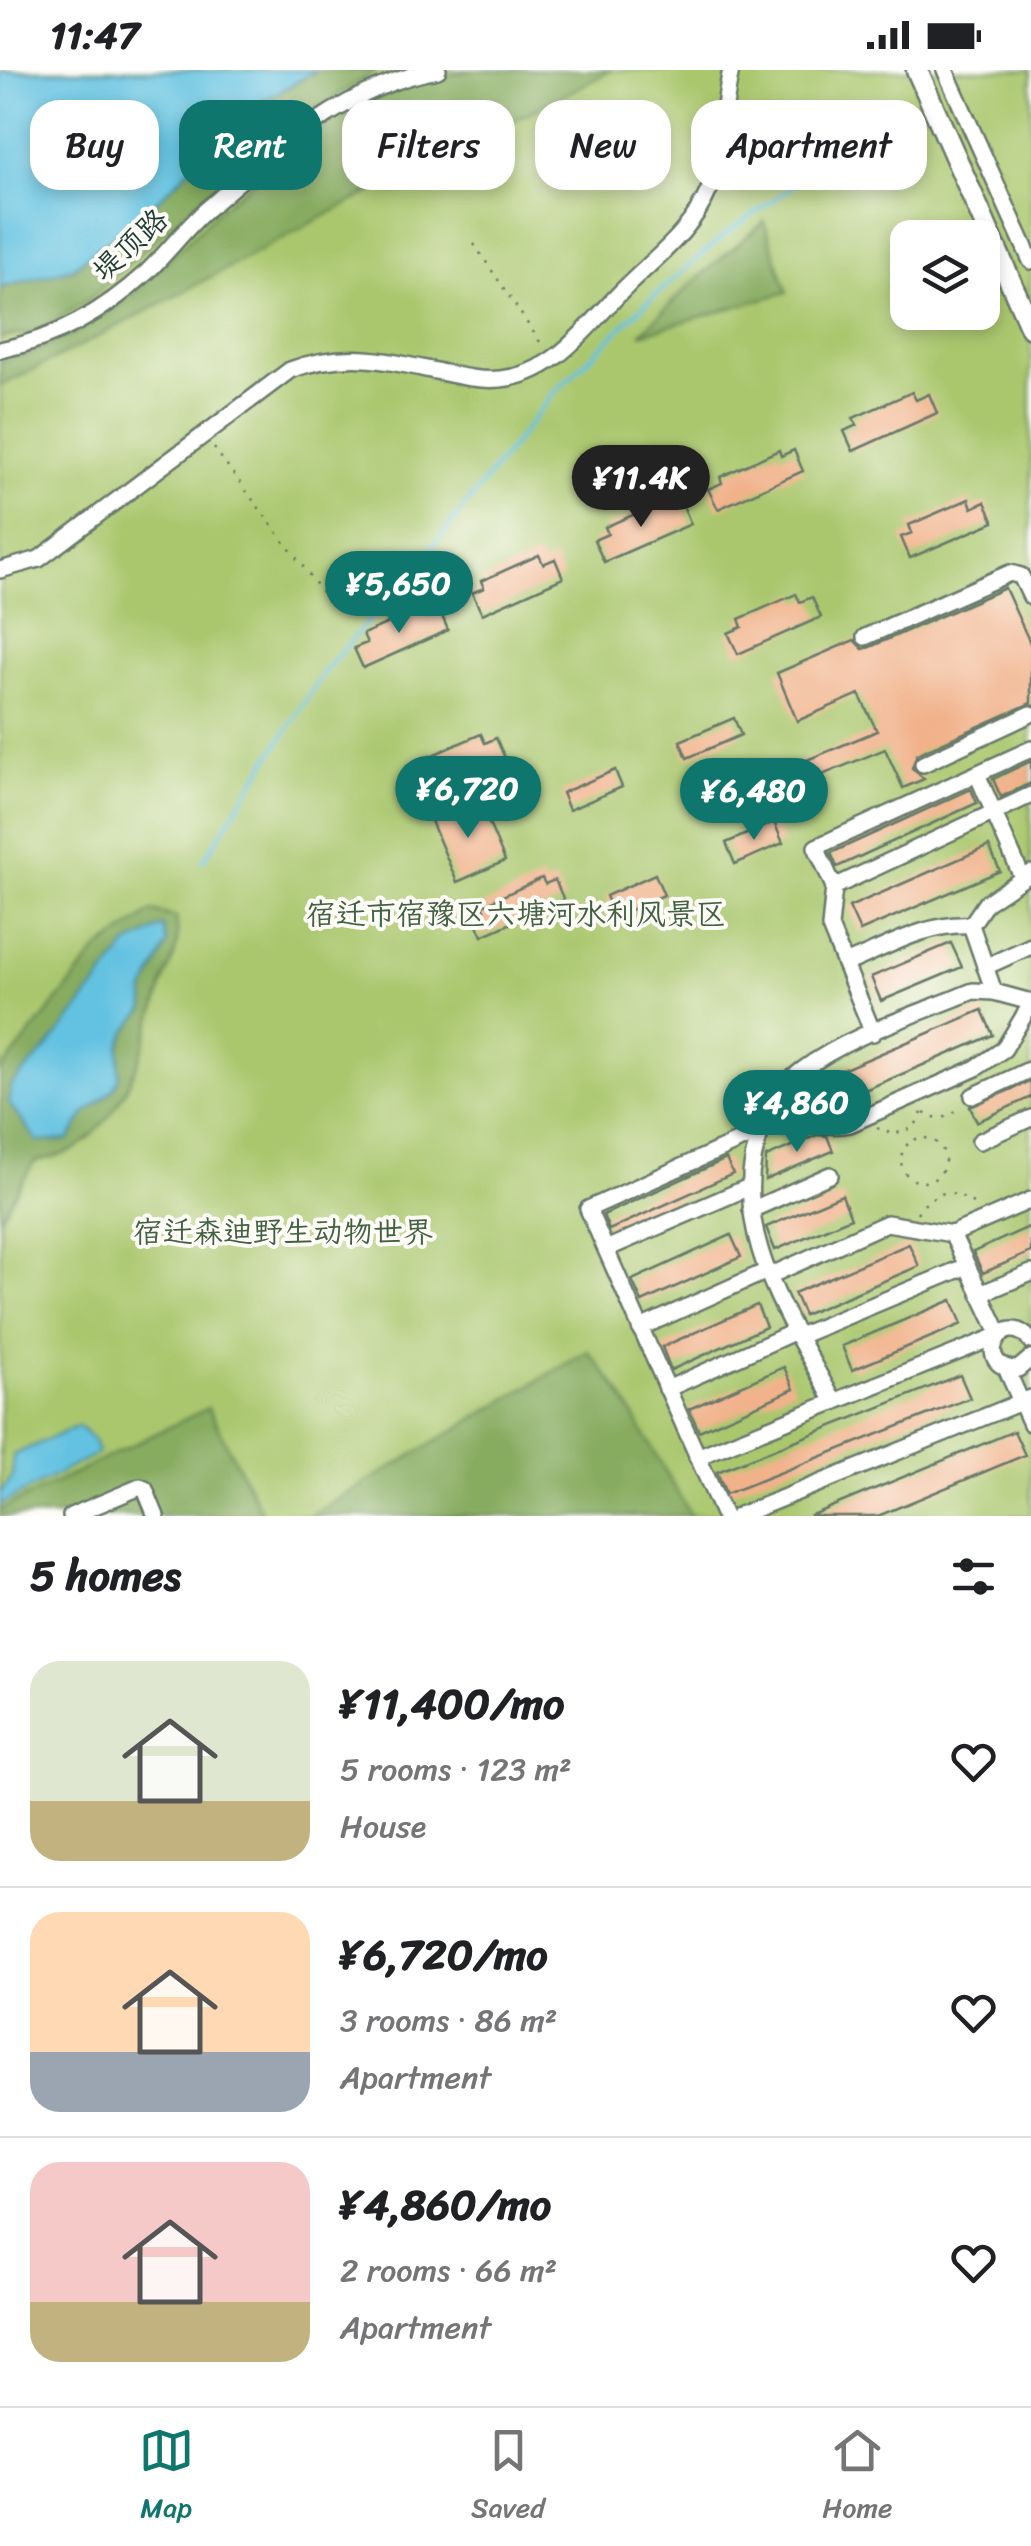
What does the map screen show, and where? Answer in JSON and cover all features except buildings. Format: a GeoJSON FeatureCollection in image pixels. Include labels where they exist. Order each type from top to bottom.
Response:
{"type":"FeatureCollection","features":[{"type":"Feature","properties":{"kind":"main road"},"geometry":{"type":"LineString","coordinates":[[917,70],[1031,328]]}},
{"type":"Feature","properties":{"kind":"street","name":"堤顶路"},"geometry":{"type":"LineString","coordinates":[[0,350],[46,339],[100,310],[148,270],[205,212],[350,99],[410,75],[438,70]]}},
{"type":"Feature","properties":{"kind":"street"},"geometry":{"type":"LineString","coordinates":[[0,570],[40,559],[290,370],[348,356],[467,378],[501,379],[552,358],[581,338],[620,293],[685,232],[710,186],[731,70]]}},
{"type":"Feature","properties":{"kind":"street"},"geometry":{"type":"LineString","coordinates":[[946,70],[1031,261]]}},
{"type":"Feature","properties":{"kind":"street"},"geometry":{"type":"LineString","coordinates":[[865,637],[1010,573],[1021,576],[1031,597]]}},
{"type":"Feature","properties":{"kind":"street"},"geometry":{"type":"LineString","coordinates":[[923,764],[1031,714]]}},
{"type":"Feature","properties":{"kind":"street"},"geometry":{"type":"LineString","coordinates":[[873,1033],[830,927],[834,887],[816,848],[1031,749]]}},
{"type":"Feature","properties":{"kind":"street"},"geometry":{"type":"LineString","coordinates":[[971,925],[986,903],[1026,876],[977,774]]}},
{"type":"Feature","properties":{"kind":"street"},"geometry":{"type":"LineString","coordinates":[[834,887],[1031,796]]}},
{"type":"Feature","properties":{"kind":"street"},"geometry":{"type":"LineString","coordinates":[[845,964],[929,929],[971,925]]}},
{"type":"Feature","properties":{"kind":"street"},"geometry":{"type":"LineString","coordinates":[[971,925],[994,992]]}},
{"type":"Feature","properties":{"kind":"street"},"geometry":{"type":"LineString","coordinates":[[985,967],[1031,946]]}},
{"type":"Feature","properties":{"kind":"street"},"geometry":{"type":"LineString","coordinates":[[771,1108],[834,1128],[864,1118],[976,1068],[1004,1049],[1031,1003],[994,992],[973,991],[873,1033],[799,1072],[776,1097],[771,1108],[761,1131],[751,1156],[752,1222],[768,1273],[834,1402]]}},
{"type":"Feature","properties":{"kind":"street"},"geometry":{"type":"LineString","coordinates":[[973,1096],[1031,1069]]}},
{"type":"Feature","properties":{"kind":"street"},"geometry":{"type":"LineString","coordinates":[[980,1142],[1031,1118]]}},
{"type":"Feature","properties":{"kind":"street"},"geometry":{"type":"LineString","coordinates":[[724,1516],[588,1209],[761,1131]]}},
{"type":"Feature","properties":{"kind":"street"},"geometry":{"type":"LineString","coordinates":[[751,1210],[830,1175]]}},
{"type":"Feature","properties":{"kind":"street"},"geometry":{"type":"LineString","coordinates":[[606,1249],[749,1187]]}},
{"type":"Feature","properties":{"kind":"street"},"geometry":{"type":"LineString","coordinates":[[640,1328],[887,1224],[952,1234],[1031,1200]]}},
{"type":"Feature","properties":{"kind":"street"},"geometry":{"type":"LineString","coordinates":[[952,1234],[1000,1335],[994,1353],[1026,1400],[1031,1424]]}},
{"type":"Feature","properties":{"kind":"street"},"geometry":{"type":"LineString","coordinates":[[668,1389],[967,1266]]}},
{"type":"Feature","properties":{"kind":"street"},"geometry":{"type":"LineString","coordinates":[[980,1294],[1031,1272]]}},
{"type":"Feature","properties":{"kind":"street"},"geometry":{"type":"LineString","coordinates":[[698,1457],[1012,1330],[1029,1335]]}},
{"type":"Feature","properties":{"kind":"street"},"geometry":{"type":"LineString","coordinates":[[1006,1368],[1018,1369],[1031,1358]]}},
{"type":"Feature","properties":{"kind":"street"},"geometry":{"type":"LineString","coordinates":[[738,1516],[1026,1400]]}},
{"type":"Feature","properties":{"kind":"street"},"geometry":{"type":"LineString","coordinates":[[71,1516],[140,1487],[156,1516]]}},
{"type":"Feature","properties":{"kind":"path"},"geometry":{"type":"LineString","coordinates":[[474,244],[524,324],[552,358]]}},
{"type":"Feature","properties":{"kind":"path"},"geometry":{"type":"LineString","coordinates":[[204,435],[331,604]]}},
{"type":"Feature","properties":{"kind":"path"},"geometry":{"type":"LineString","coordinates":[[864,1118],[888,1134],[908,1130],[920,1120],[924,1091]]}},
{"type":"Feature","properties":{"kind":"path"},"geometry":{"type":"LineString","coordinates":[[922,1113],[935,1119],[946,1118],[973,1096]]}},
{"type":"Feature","properties":{"kind":"path"},"geometry":{"type":"LineString","coordinates":[[908,1130],[913,1142]]}},
{"type":"Feature","properties":{"kind":"path"},"geometry":{"type":"LineString","coordinates":[[932,1140],[942,1150],[945,1163],[934,1180],[914,1180],[903,1170],[902,1155],[913,1142],[932,1140]]}},
{"type":"Feature","properties":{"kind":"path"},"geometry":{"type":"LineString","coordinates":[[908,1227],[932,1196],[944,1191],[973,1202],[990,1218]]}},
{"type":"Feature","properties":{"kind":"green space","name":"宿迁市宿豫区六塘河水利风景区"},"geometry":{"type":"Polygon","coordinates":[[[0,70],[1031,70],[1031,1516],[0,1516],[0,70]]]}},
{"type":"Feature","properties":{"kind":"green space"},"geometry":{"type":"Polygon","coordinates":[[[317,70],[378,70],[322,105],[322,100],[265,100],[317,70]]]}},
{"type":"Feature","properties":{"kind":"green space"},"geometry":{"type":"Polygon","coordinates":[[[475,70],[612,70],[553,100],[535,100],[535,109],[515,119],[515,100],[371,100],[419,81],[475,70]]]}},
{"type":"Feature","properties":{"kind":"green space"},"geometry":{"type":"Polygon","coordinates":[[[342,112],[342,190],[376,190],[0,386],[0,361],[28,354],[77,332],[134,295],[243,190],[322,190],[322,128],[342,112]]]}},
{"type":"Feature","properties":{"kind":"green space"},"geometry":{"type":"Polygon","coordinates":[[[179,179],[179,190],[211,190],[92,297],[41,331],[0,338],[0,288],[73,268],[179,179]]]}},
{"type":"Feature","properties":{"kind":"green space"},"geometry":{"type":"Polygon","coordinates":[[[764,222],[787,292],[640,334],[691,284],[764,222]]]}},
{"type":"Feature","properties":{"kind":"green space"},"geometry":{"type":"Polygon","coordinates":[[[152,911],[176,917],[177,940],[132,1076],[96,1132],[73,1150],[34,1162],[0,1218],[0,1072],[97,951],[152,911]]]}},
{"type":"Feature","properties":{"kind":"green space"},"geometry":{"type":"Polygon","coordinates":[[[588,1351],[620,1392],[691,1516],[310,1516],[588,1351]]]}},
{"type":"Feature","properties":{"kind":"green space"},"geometry":{"type":"Polygon","coordinates":[[[208,1408],[264,1516],[0,1516],[0,1510],[208,1408]]]}},
{"type":"Feature","properties":{"kind":"water"},"geometry":{"type":"Polygon","coordinates":[[[317,70],[265,100],[179,100],[179,179],[73,268],[0,288],[0,71],[317,70]]]}},
{"type":"Feature","properties":{"kind":"water"},"geometry":{"type":"Polygon","coordinates":[[[163,926],[167,944],[145,991],[145,1009],[120,1046],[119,1078],[112,1091],[85,1114],[69,1140],[38,1142],[9,1104],[11,1086],[49,1046],[128,945],[163,926]]]}},
{"type":"Feature","properties":{"kind":"water"},"geometry":{"type":"Polygon","coordinates":[[[78,1426],[94,1440],[98,1453],[0,1505],[0,1493],[12,1477],[13,1455],[78,1426]]]}},
{"type":"Feature","properties":{"kind":"waterway"},"geometry":{"type":"LineString","coordinates":[[203,861],[324,672],[442,535],[553,394],[642,307],[722,237],[787,190]]}},
{"type":"Feature","properties":{"kind":"park label","name":"宿迁森迪野生动物世界"},"geometry":{"type":"Point","coordinates":[283,1232]}}]}
